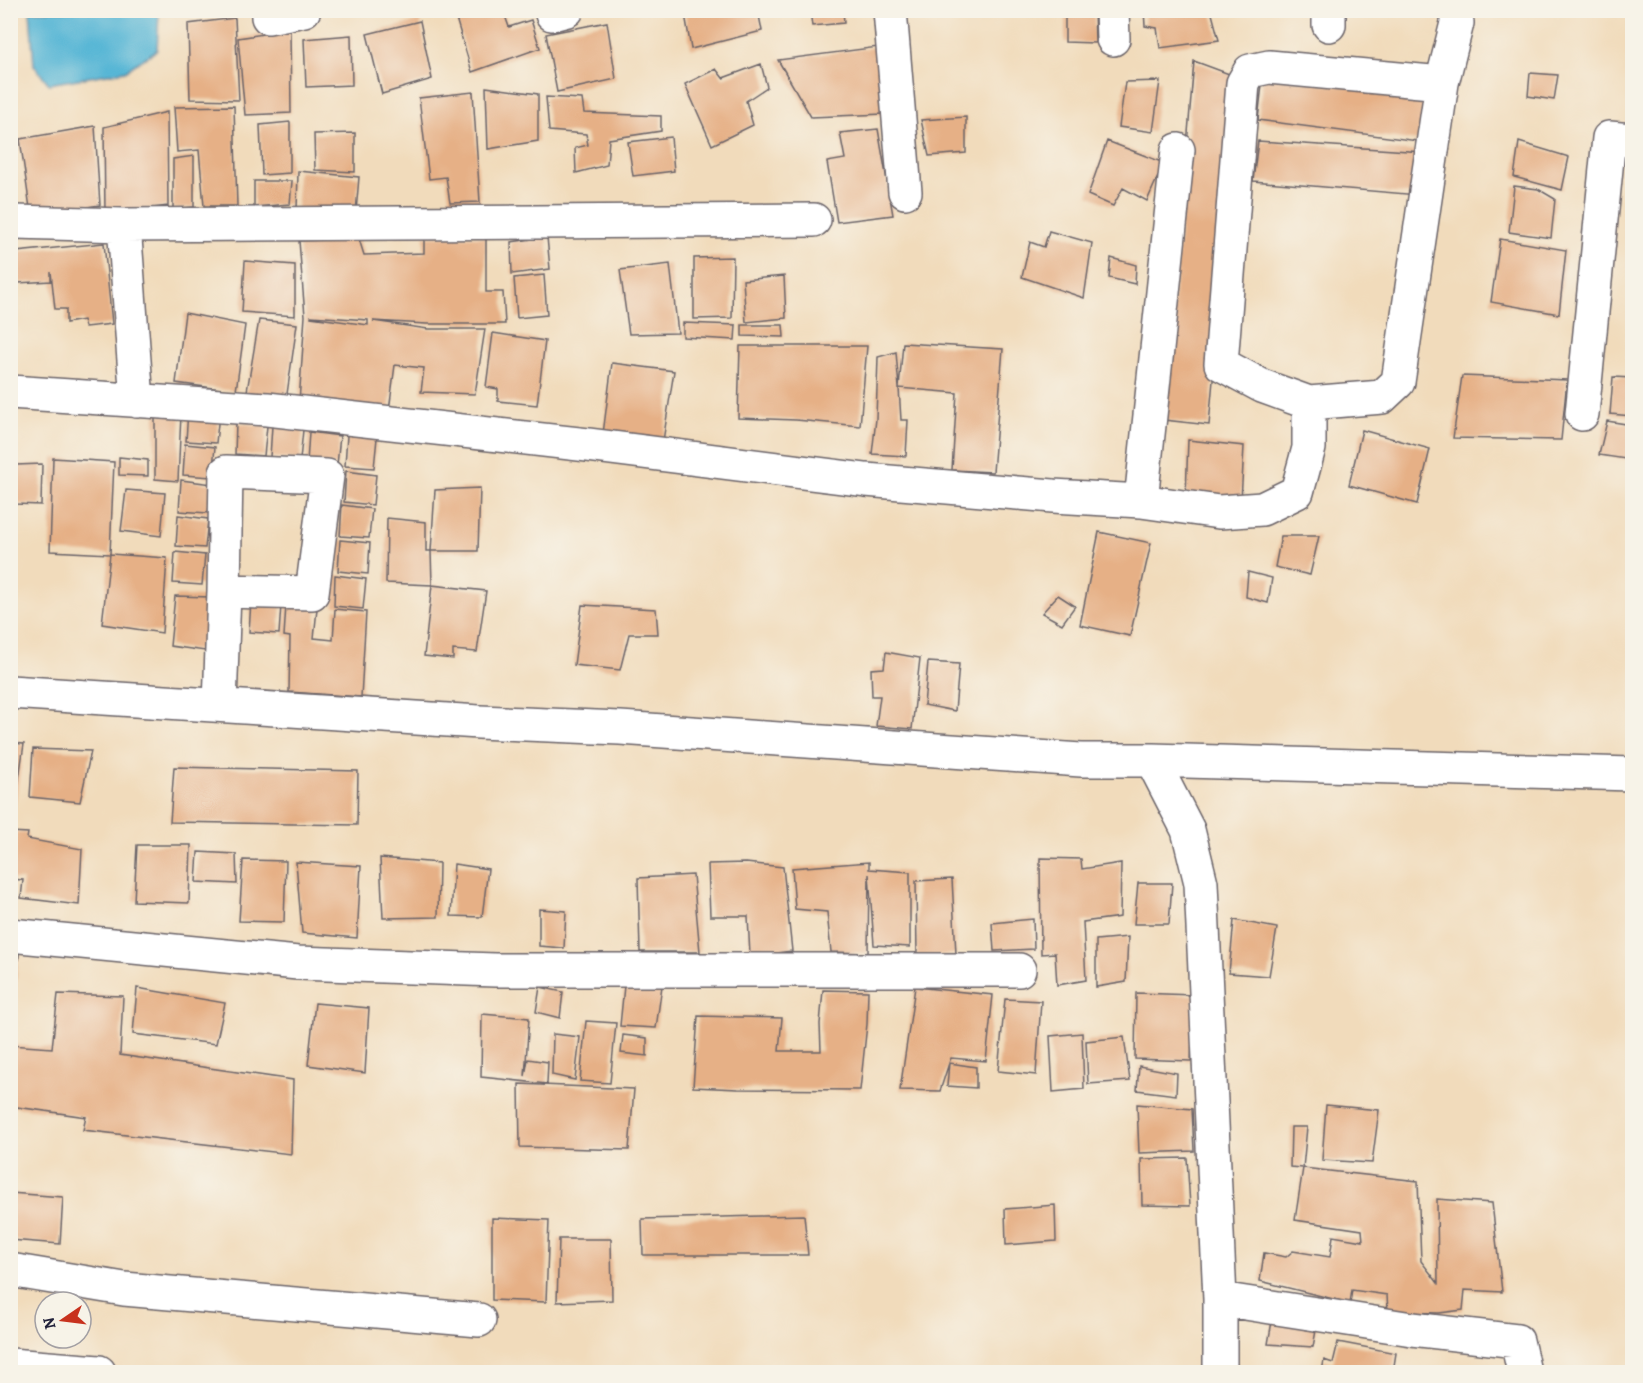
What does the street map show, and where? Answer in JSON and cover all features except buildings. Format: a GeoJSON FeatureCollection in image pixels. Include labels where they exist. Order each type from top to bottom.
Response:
{"type":"FeatureCollection","features":[{"type":"Feature","properties":{"kind":"street"},"geometry":{"type":"LineString","coordinates":[[268,17],[304,10]]}},
{"type":"Feature","properties":{"kind":"street"},"geometry":{"type":"LineString","coordinates":[[551,10],[552,14],[567,10]]}},
{"type":"Feature","properties":{"kind":"street"},"geometry":{"type":"LineString","coordinates":[[890,10],[905,192]]}},
{"type":"Feature","properties":{"kind":"street"},"geometry":{"type":"LineString","coordinates":[[1442,83],[1269,67],[1250,71],[1244,83],[1221,364],[1262,386],[1309,403],[1382,397],[1398,382],[1442,83],[1457,23]]}},
{"type":"Feature","properties":{"kind":"street"},"geometry":{"type":"LineString","coordinates":[[1582,414],[1609,138],[1632,140]]}},
{"type":"Feature","properties":{"kind":"street"},"geometry":{"type":"LineString","coordinates":[[1141,501],[1178,150]]}},
{"type":"Feature","properties":{"kind":"street"},"geometry":{"type":"LineString","coordinates":[[15,222],[124,225],[814,220]]}},
{"type":"Feature","properties":{"kind":"street"},"geometry":{"type":"LineString","coordinates":[[124,225],[137,401]]}},
{"type":"Feature","properties":{"kind":"street"},"geometry":{"type":"LineString","coordinates":[[10,392],[279,411],[866,480],[1141,501],[1219,512],[1262,509],[1297,492],[1309,448],[1309,403]]}},
{"type":"Feature","properties":{"kind":"street"},"geometry":{"type":"LineString","coordinates":[[220,705],[226,472],[327,476],[312,593],[224,591]]}},
{"type":"Feature","properties":{"kind":"street"},"geometry":{"type":"LineString","coordinates":[[10,692],[479,722],[620,728],[1081,760],[1152,760],[1632,774]]}},
{"type":"Feature","properties":{"kind":"street"},"geometry":{"type":"LineString","coordinates":[[1152,760],[1188,830],[1201,883],[1220,1299],[1220,1372]]}},
{"type":"Feature","properties":{"kind":"street"},"geometry":{"type":"LineString","coordinates":[[10,934],[309,963],[495,970],[1019,970]]}},
{"type":"Feature","properties":{"kind":"street"},"geometry":{"type":"LineString","coordinates":[[10,1270],[124,1289],[480,1320]]}},
{"type":"Feature","properties":{"kind":"street"},"geometry":{"type":"LineString","coordinates":[[1220,1299],[1412,1329],[1517,1341],[1524,1372]]}},
{"type":"Feature","properties":{"kind":"street"},"geometry":{"type":"LineString","coordinates":[[10,1365],[99,1372]]}},
{"type":"Feature","properties":{"kind":"water"},"geometry":{"type":"Polygon","coordinates":[[[30,11],[159,11],[157,50],[125,71],[49,84],[34,65],[30,11]]]}}]}
